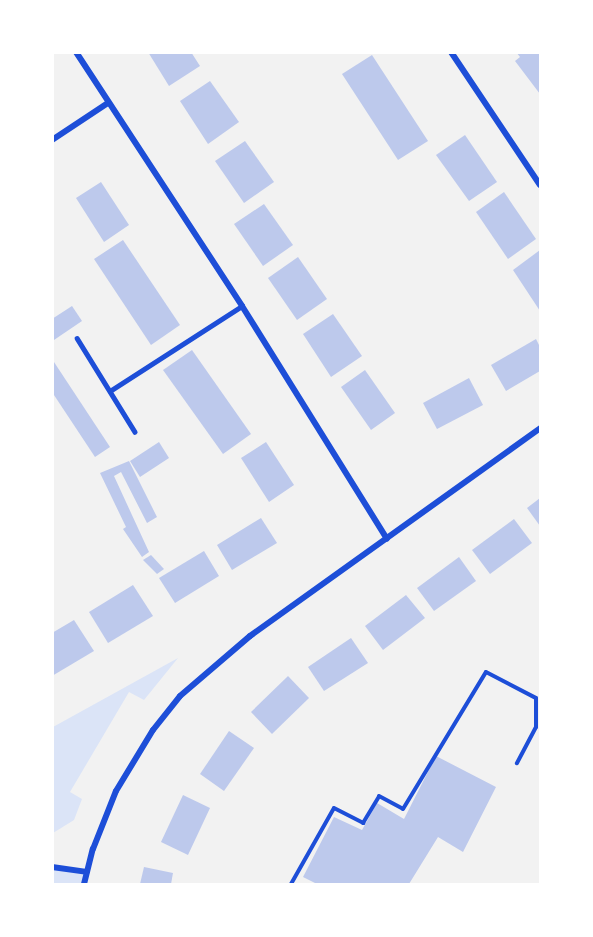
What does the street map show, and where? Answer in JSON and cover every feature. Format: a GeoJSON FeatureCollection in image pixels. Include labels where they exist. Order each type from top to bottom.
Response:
{"type":"FeatureCollection","features":[{"type":"Feature","properties":{"kind":"street"},"geometry":{"type":"LineString","coordinates":[[76,52],[242,306],[387,539]]}},
{"type":"Feature","properties":{"kind":"street"},"geometry":{"type":"LineString","coordinates":[[451,52],[540,185]]}},
{"type":"Feature","properties":{"kind":"street"},"geometry":{"type":"LineString","coordinates":[[52,140],[108,103]]}},
{"type":"Feature","properties":{"kind":"street"},"geometry":{"type":"LineString","coordinates":[[84,885],[116,791],[153,730],[180,696],[250,636],[540,428]]}},
{"type":"Feature","properties":{"kind":"street"},"geometry":{"type":"LineString","coordinates":[[52,867],[87,872]]}},
{"type":"Feature","properties":{"kind":"lane"},"geometry":{"type":"LineString","coordinates":[[110,391],[242,306]]}},
{"type":"Feature","properties":{"kind":"lane"},"geometry":{"type":"LineString","coordinates":[[77,338],[135,432]]}},
{"type":"Feature","properties":{"kind":"path"},"geometry":{"type":"LineString","coordinates":[[291,885],[334,808],[363,823],[379,796],[403,809],[486,672],[536,698],[536,727],[517,764]]}},
{"type":"Feature","properties":{"kind":"shaded area"},"geometry":{"type":"Polygon","coordinates":[[[178,658],[144,700],[129,692],[70,792],[82,799],[74,820],[53,833],[53,727],[178,658]]]}},
{"type":"Feature","properties":{"kind":"shaded area"},"geometry":{"type":"Polygon","coordinates":[[[52,867],[87,872],[84,884],[53,884],[52,867]]]}},
{"type":"Feature","properties":{"kind":"building"},"geometry":{"type":"Polygon","coordinates":[[[148,52],[191,52],[200,66],[169,86],[148,52]]]}},
{"type":"Feature","properties":{"kind":"building"},"geometry":{"type":"Polygon","coordinates":[[[516,52],[540,52],[540,94],[515,61],[520,57],[516,52]]]}},
{"type":"Feature","properties":{"kind":"building"},"geometry":{"type":"Polygon","coordinates":[[[372,55],[428,141],[398,160],[342,74],[372,55]]]}},
{"type":"Feature","properties":{"kind":"building"},"geometry":{"type":"Polygon","coordinates":[[[210,81],[239,122],[208,144],[180,101],[210,81]]]}},
{"type":"Feature","properties":{"kind":"building"},"geometry":{"type":"Polygon","coordinates":[[[465,135],[497,182],[469,201],[436,155],[465,135]]]}},
{"type":"Feature","properties":{"kind":"building"},"geometry":{"type":"Polygon","coordinates":[[[245,141],[274,182],[244,203],[215,161],[245,141]]]}},
{"type":"Feature","properties":{"kind":"building"},"geometry":{"type":"Polygon","coordinates":[[[101,182],[129,225],[104,242],[76,198],[101,182]]]}},
{"type":"Feature","properties":{"kind":"building"},"geometry":{"type":"Polygon","coordinates":[[[504,192],[536,239],[508,259],[476,212],[504,192]]]}},
{"type":"Feature","properties":{"kind":"building"},"geometry":{"type":"Polygon","coordinates":[[[264,204],[293,245],[263,266],[234,224],[264,204]]]}},
{"type":"Feature","properties":{"kind":"building"},"geometry":{"type":"Polygon","coordinates":[[[123,240],[180,325],[151,345],[94,259],[123,240]]]}},
{"type":"Feature","properties":{"kind":"building"},"geometry":{"type":"Polygon","coordinates":[[[540,250],[540,311],[513,270],[540,250]]]}},
{"type":"Feature","properties":{"kind":"building"},"geometry":{"type":"Polygon","coordinates":[[[298,257],[327,299],[297,320],[268,278],[298,257]]]}},
{"type":"Feature","properties":{"kind":"building"},"geometry":{"type":"Polygon","coordinates":[[[72,306],[82,321],[54,340],[52,319],[72,306]]]}},
{"type":"Feature","properties":{"kind":"building"},"geometry":{"type":"Polygon","coordinates":[[[333,314],[362,356],[331,377],[303,334],[333,314]]]}},
{"type":"Feature","properties":{"kind":"building"},"geometry":{"type":"Polygon","coordinates":[[[536,339],[540,347],[540,371],[506,391],[491,365],[536,339]]]}},
{"type":"Feature","properties":{"kind":"building"},"geometry":{"type":"Polygon","coordinates":[[[192,350],[251,434],[223,454],[163,370],[192,350]]]}},
{"type":"Feature","properties":{"kind":"building"},"geometry":{"type":"Polygon","coordinates":[[[52,359],[110,447],[95,457],[52,392],[52,359]]]}},
{"type":"Feature","properties":{"kind":"building"},"geometry":{"type":"Polygon","coordinates":[[[365,370],[395,413],[371,430],[341,387],[365,370]]]}},
{"type":"Feature","properties":{"kind":"building"},"geometry":{"type":"Polygon","coordinates":[[[469,378],[483,405],[437,429],[423,403],[469,378]]]}},
{"type":"Feature","properties":{"kind":"building"},"geometry":{"type":"Polygon","coordinates":[[[159,442],[169,458],[140,477],[130,461],[159,442]]]}},
{"type":"Feature","properties":{"kind":"building"},"geometry":{"type":"Polygon","coordinates":[[[266,442],[294,485],[269,502],[241,458],[266,442]]]}},
{"type":"Feature","properties":{"kind":"building"},"geometry":{"type":"Polygon","coordinates":[[[129,461],[157,517],[147,523],[121,472],[114,476],[149,552],[142,557],[123,529],[126,527],[100,473],[129,461]]]}},
{"type":"Feature","properties":{"kind":"building"},"geometry":{"type":"Polygon","coordinates":[[[540,498],[540,526],[527,508],[540,498]]]}},
{"type":"Feature","properties":{"kind":"building"},"geometry":{"type":"Polygon","coordinates":[[[261,518],[277,543],[232,570],[217,545],[261,518]]]}},
{"type":"Feature","properties":{"kind":"building"},"geometry":{"type":"Polygon","coordinates":[[[514,519],[532,543],[490,574],[472,550],[514,519]]]}},
{"type":"Feature","properties":{"kind":"building"},"geometry":{"type":"Polygon","coordinates":[[[204,551],[219,576],[175,603],[159,578],[204,551]]]}},
{"type":"Feature","properties":{"kind":"building"},"geometry":{"type":"Polygon","coordinates":[[[151,555],[164,569],[157,574],[143,560],[151,555]]]}},
{"type":"Feature","properties":{"kind":"building"},"geometry":{"type":"Polygon","coordinates":[[[459,557],[476,581],[434,611],[417,588],[459,557]]]}},
{"type":"Feature","properties":{"kind":"building"},"geometry":{"type":"Polygon","coordinates":[[[133,585],[153,616],[108,643],[89,612],[133,585]]]}},
{"type":"Feature","properties":{"kind":"building"},"geometry":{"type":"Polygon","coordinates":[[[406,595],[425,618],[383,650],[365,626],[406,595]]]}},
{"type":"Feature","properties":{"kind":"building"},"geometry":{"type":"Polygon","coordinates":[[[74,620],[94,651],[52,676],[52,633],[74,620]]]}},
{"type":"Feature","properties":{"kind":"building"},"geometry":{"type":"Polygon","coordinates":[[[351,638],[368,663],[324,691],[308,667],[351,638]]]}},
{"type":"Feature","properties":{"kind":"building"},"geometry":{"type":"Polygon","coordinates":[[[288,676],[309,698],[272,734],[251,712],[288,676]]]}},
{"type":"Feature","properties":{"kind":"building"},"geometry":{"type":"Polygon","coordinates":[[[229,731],[254,748],[224,791],[200,774],[229,731]]]}},
{"type":"Feature","properties":{"kind":"building"},"geometry":{"type":"Polygon","coordinates":[[[436,756],[496,787],[463,852],[438,837],[409,884],[317,884],[303,877],[334,817],[362,830],[377,803],[404,819],[436,756]]]}},
{"type":"Feature","properties":{"kind":"building"},"geometry":{"type":"Polygon","coordinates":[[[183,795],[210,808],[188,855],[161,842],[183,795]]]}},
{"type":"Feature","properties":{"kind":"building"},"geometry":{"type":"Polygon","coordinates":[[[144,867],[173,873],[171,884],[140,884],[144,867]]]}}]}
